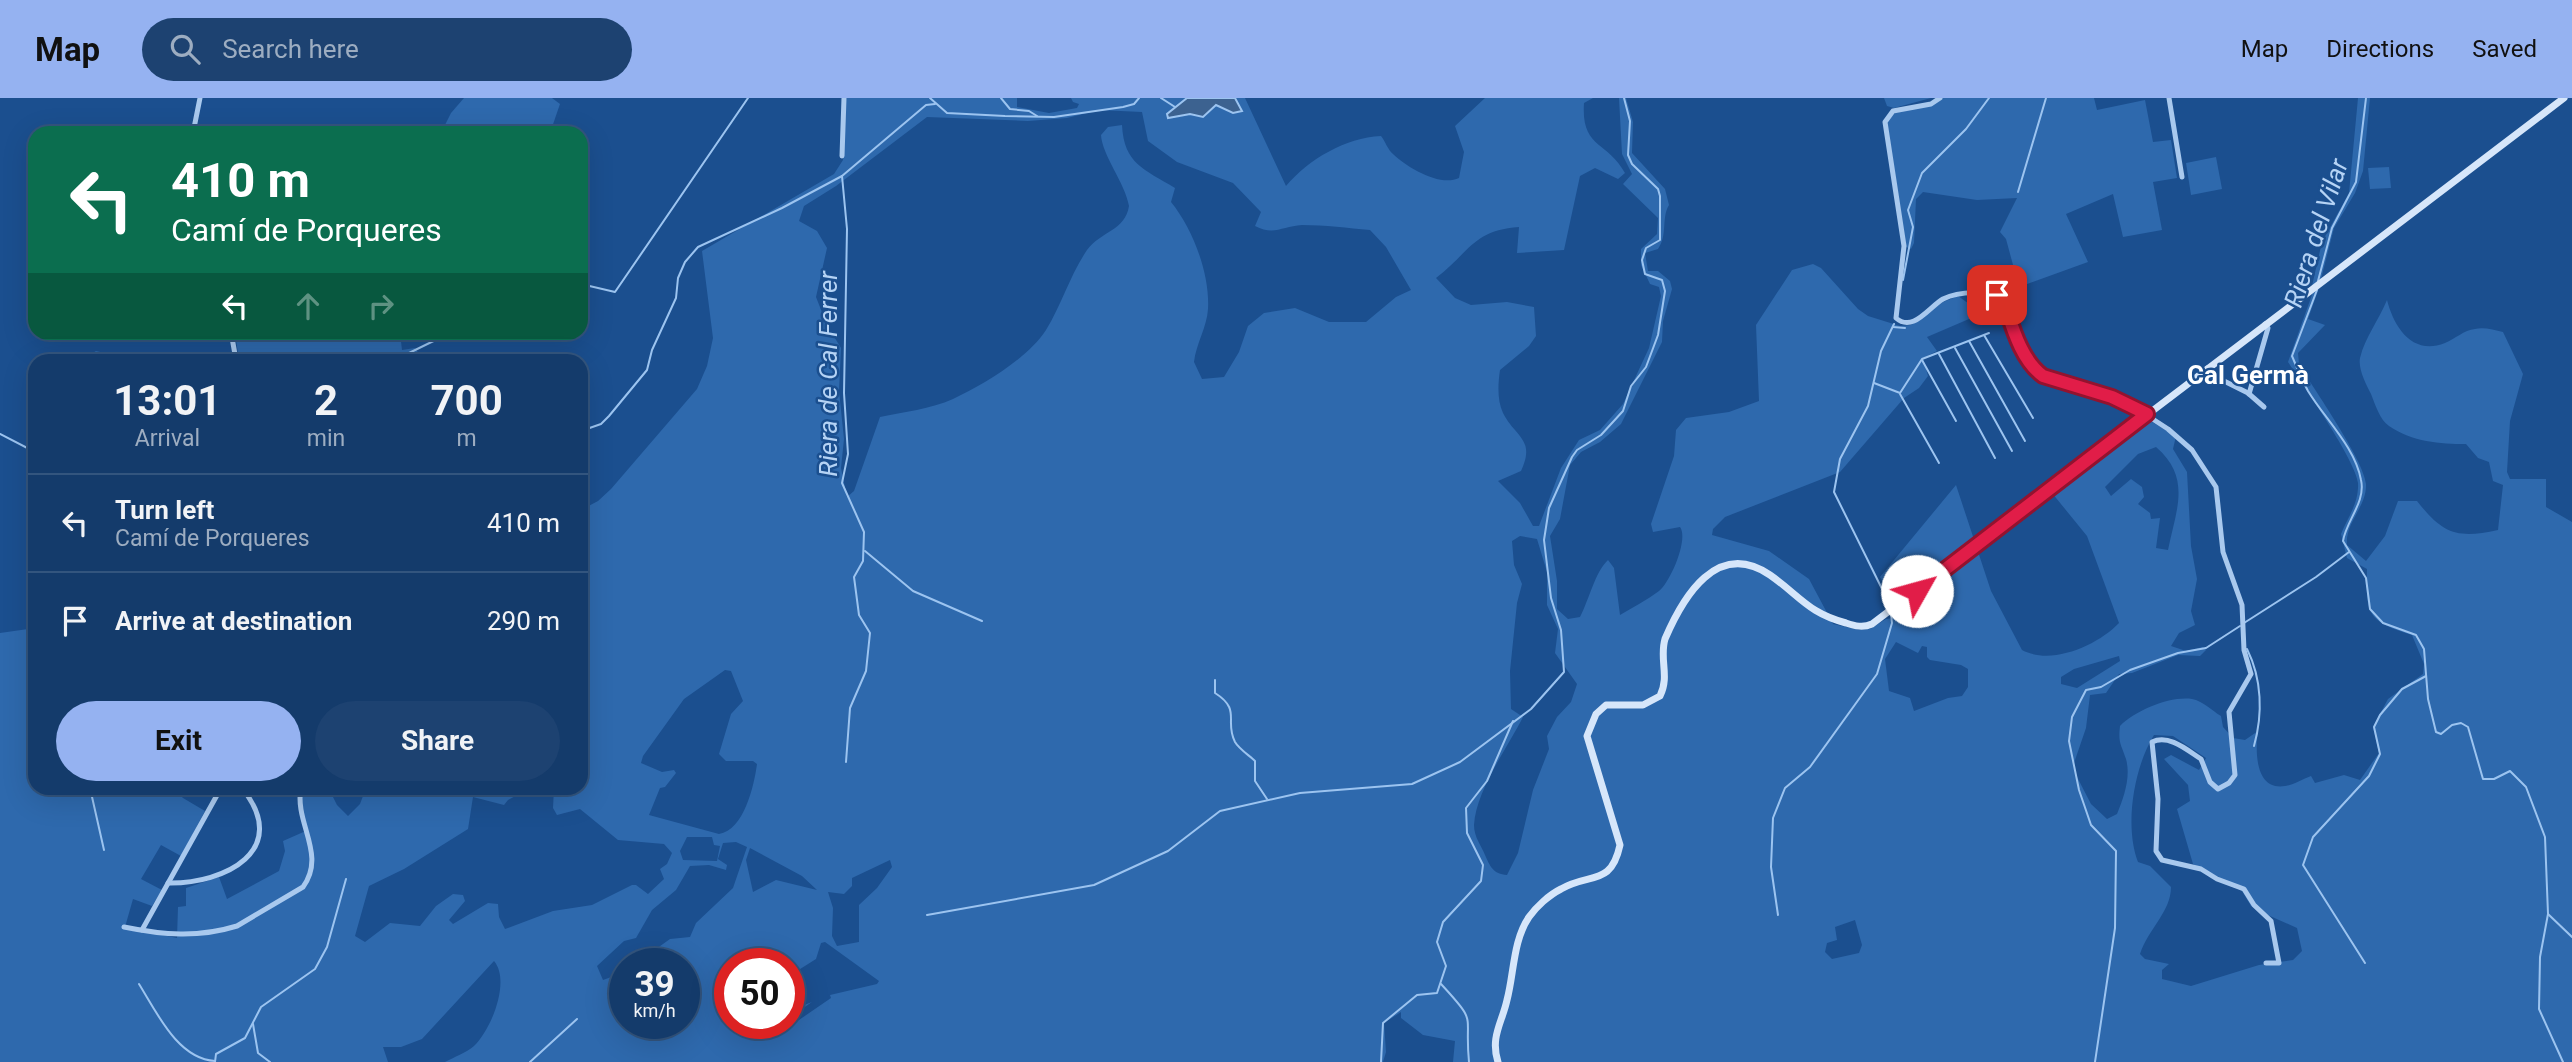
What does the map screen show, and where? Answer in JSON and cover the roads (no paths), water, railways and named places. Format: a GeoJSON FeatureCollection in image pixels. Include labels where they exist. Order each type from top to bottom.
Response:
{"type":"FeatureCollection","features":[{"type":"Feature","properties":{"kind":"main road"},"geometry":{"type":"LineString","coordinates":[[1498,1062],[1495,1034],[1507,1003],[1517,947],[1526,921],[1562,888],[1597,878],[1609,871],[1617,860],[1620,845],[1588,746],[1589,727],[1606,705],[1643,705],[1660,696],[1666,678],[1663,646],[1665,639],[1701,578],[1712,569],[1729,566],[1756,568],[1824,617],[1858,626],[1872,624],[2564,98]]}},
{"type":"Feature","properties":{"kind":"street"},"geometry":{"type":"LineString","coordinates":[[194,126],[200,98]]}},
{"type":"Feature","properties":{"kind":"street"},"geometry":{"type":"LineString","coordinates":[[842,156],[844,98]]}},
{"type":"Feature","properties":{"kind":"street"},"geometry":{"type":"LineString","coordinates":[[1940,98],[1931,104],[1893,111],[1885,122],[1904,246],[1896,318],[1903,322],[1913,322],[1943,299],[1956,295],[1997,295],[2003,299],[2020,344],[2037,371],[2043,376],[2128,403],[2147,414],[2192,450],[2216,487],[2220,539],[2242,605],[2244,650],[2252,674],[2229,712],[2235,775],[2224,788],[2213,787],[2202,758],[2163,738],[2152,742],[2158,799],[2156,850],[2162,860],[2201,869],[2217,879],[2244,889],[2254,905],[2271,921],[2279,963],[2277,966],[2266,963]]}},
{"type":"Feature","properties":{"kind":"street"},"geometry":{"type":"LineString","coordinates":[[2169,98],[2182,177]]}},
{"type":"Feature","properties":{"kind":"street"},"geometry":{"type":"LineString","coordinates":[[2249,394],[2268,328],[2265,324]]}},
{"type":"Feature","properties":{"kind":"street"},"geometry":{"type":"LineString","coordinates":[[2207,368],[2212,375],[2249,394],[2264,407]]}},
{"type":"Feature","properties":{"kind":"street"},"geometry":{"type":"LineString","coordinates":[[142,930],[217,795]]}},
{"type":"Feature","properties":{"kind":"street"},"geometry":{"type":"LineString","coordinates":[[168,883],[194,883],[234,869],[252,854],[258,844],[260,828],[257,812],[246,795]]}},
{"type":"Feature","properties":{"kind":"street"},"geometry":{"type":"LineString","coordinates":[[124,927],[181,936],[225,930],[237,926],[303,887],[310,877],[313,853],[300,814],[301,795]]}},
{"type":"Feature","properties":{"kind":"waterway"},"geometry":{"type":"LineString","coordinates":[[588,286],[615,292],[748,98]]}},
{"type":"Feature","properties":{"kind":"waterway"},"geometry":{"type":"LineString","coordinates":[[930,98],[947,113],[1054,117],[1123,107],[1134,104],[1139,98]]}},
{"type":"Feature","properties":{"kind":"waterway"},"geometry":{"type":"LineString","coordinates":[[1001,98],[1010,109],[1029,111],[1037,116]]}},
{"type":"Feature","properties":{"kind":"waterway"},"geometry":{"type":"LineString","coordinates":[[1161,98],[1175,107]]}},
{"type":"Feature","properties":{"kind":"waterway"},"geometry":{"type":"LineString","coordinates":[[927,915],[1094,885],[1168,851],[1220,811],[1300,793],[1412,784],[1460,762],[1531,709],[1564,672],[1561,630],[1551,598],[1544,540],[1549,508],[1577,450],[1601,435],[1623,411],[1631,386],[1646,367],[1658,335],[1665,291],[1662,280],[1645,274],[1642,260],[1646,248],[1660,240],[1660,196],[1658,189],[1632,164],[1628,155],[1630,121],[1624,98]]}},
{"type":"Feature","properties":{"kind":"waterway"},"geometry":{"type":"LineString","coordinates":[[1903,280],[1913,227],[1908,210],[1922,173],[1966,129],[1989,98]]}},
{"type":"Feature","properties":{"kind":"waterway"},"geometry":{"type":"LineString","coordinates":[[2018,192],[2046,98]]}},
{"type":"Feature","properties":{"kind":"waterway","name":"Riera del Vilar"},"geometry":{"type":"LineString","coordinates":[[2318,281],[2332,228],[2356,182],[2366,98]]}},
{"type":"Feature","properties":{"kind":"waterway","name":"Riera de Cal Ferrer"},"geometry":{"type":"LineString","coordinates":[[846,762],[850,708],[866,671],[870,633],[859,615],[854,577],[863,561],[864,532],[842,483],[848,454],[844,393],[847,229],[842,176],[926,105],[935,104]]}},
{"type":"Feature","properties":{"kind":"waterway"},"geometry":{"type":"LineString","coordinates":[[588,429],[601,424],[647,370],[652,350],[676,298],[678,278],[685,262],[698,247],[782,208],[842,176]]}},
{"type":"Feature","properties":{"kind":"waterway","name":"Riera del Vilar"},"geometry":{"type":"LineString","coordinates":[[2317,290],[2292,356],[2308,391],[2346,445],[2358,468],[2361,496],[2343,541],[2366,578],[2370,609],[2383,623],[2416,635],[2424,649],[2428,699],[2436,732],[2441,734],[2452,725],[2461,723],[2468,727],[2483,779],[2494,779],[2510,771],[2526,787],[2545,837],[2548,914],[2540,957],[2539,1009],[2563,1062]]}},
{"type":"Feature","properties":{"kind":"waterway"},"geometry":{"type":"LineString","coordinates":[[1890,605],[1834,492],[1840,459],[1868,406],[1881,351],[1894,324]]}},
{"type":"Feature","properties":{"kind":"waterway"},"geometry":{"type":"LineString","coordinates":[[1893,327],[1905,328]]}},
{"type":"Feature","properties":{"kind":"waterway"},"geometry":{"type":"LineString","coordinates":[[1874,383],[1900,393],[1922,359],[1989,333]]}},
{"type":"Feature","properties":{"kind":"waterway"},"geometry":{"type":"LineString","coordinates":[[1984,335],[2033,418]]}},
{"type":"Feature","properties":{"kind":"waterway"},"geometry":{"type":"LineString","coordinates":[[409,353],[436,340]]}},
{"type":"Feature","properties":{"kind":"waterway"},"geometry":{"type":"LineString","coordinates":[[1969,341],[2025,441]]}},
{"type":"Feature","properties":{"kind":"waterway"},"geometry":{"type":"LineString","coordinates":[[1955,348],[2012,451]]}},
{"type":"Feature","properties":{"kind":"waterway"},"geometry":{"type":"LineString","coordinates":[[1939,354],[1995,458]]}},
{"type":"Feature","properties":{"kind":"waterway"},"geometry":{"type":"LineString","coordinates":[[1922,360],[1956,421]]}},
{"type":"Feature","properties":{"kind":"waterway"},"geometry":{"type":"LineString","coordinates":[[1900,394],[1939,463]]}},
{"type":"Feature","properties":{"kind":"waterway"},"geometry":{"type":"LineString","coordinates":[[0,434],[28,448]]}},
{"type":"Feature","properties":{"kind":"waterway"},"geometry":{"type":"LineString","coordinates":[[865,551],[913,591],[982,621]]}},
{"type":"Feature","properties":{"kind":"waterway"},"geometry":{"type":"LineString","coordinates":[[2244,623],[2316,577],[2349,552]]}},
{"type":"Feature","properties":{"kind":"waterway"},"geometry":{"type":"LineString","coordinates":[[1778,915],[1771,867],[1773,818],[1785,788],[1810,767],[1877,674],[1892,623],[1891,614]]}},
{"type":"Feature","properties":{"kind":"waterway"},"geometry":{"type":"LineString","coordinates":[[2095,1062],[2115,928],[2116,851],[2091,825],[2079,790],[2069,741],[2072,717],[2086,690],[2101,687],[2130,670],[2178,653],[2206,648],[2240,626]]}},
{"type":"Feature","properties":{"kind":"waterway"},"geometry":{"type":"LineString","coordinates":[[2247,649],[2256,672],[2260,697],[2254,746]]}},
{"type":"Feature","properties":{"kind":"waterway"},"geometry":{"type":"LineString","coordinates":[[2365,963],[2303,865],[2313,837],[2369,776],[2380,754],[2374,727],[2380,715],[2402,689],[2426,676]]}},
{"type":"Feature","properties":{"kind":"waterway"},"geometry":{"type":"LineString","coordinates":[[1215,680],[1215,693],[1230,710],[1235,742],[1255,761],[1255,781],[1267,799]]}},
{"type":"Feature","properties":{"kind":"waterway"},"geometry":{"type":"LineString","coordinates":[[1381,1062],[1383,1023],[1417,995],[1437,993],[1446,966],[1437,942],[1443,922],[1481,881],[1483,865],[1467,833],[1466,808],[1487,781],[1513,721]]}},
{"type":"Feature","properties":{"kind":"waterway"},"geometry":{"type":"LineString","coordinates":[[92,795],[104,850]]}},
{"type":"Feature","properties":{"kind":"waterway"},"geometry":{"type":"LineString","coordinates":[[215,1062],[216,1054],[245,1038],[261,1007],[315,969],[327,947],[346,879]]}},
{"type":"Feature","properties":{"kind":"waterway"},"geometry":{"type":"LineString","coordinates":[[2548,914],[2572,937]]}},
{"type":"Feature","properties":{"kind":"waterway"},"geometry":{"type":"LineString","coordinates":[[139,984],[161,1021],[179,1043],[190,1052],[215,1061]]}},
{"type":"Feature","properties":{"kind":"waterway"},"geometry":{"type":"LineString","coordinates":[[1441,984],[1465,1014],[1469,1062]]}},
{"type":"Feature","properties":{"kind":"waterway"},"geometry":{"type":"LineString","coordinates":[[530,1062],[577,1019]]}},
{"type":"Feature","properties":{"kind":"waterway"},"geometry":{"type":"LineString","coordinates":[[253,1024],[258,1053],[270,1062]]}},
{"type":"Feature","properties":{"kind":"district","name":"Cal Germà"},"geometry":{"type":"Point","coordinates":[2248,375]}}]}
